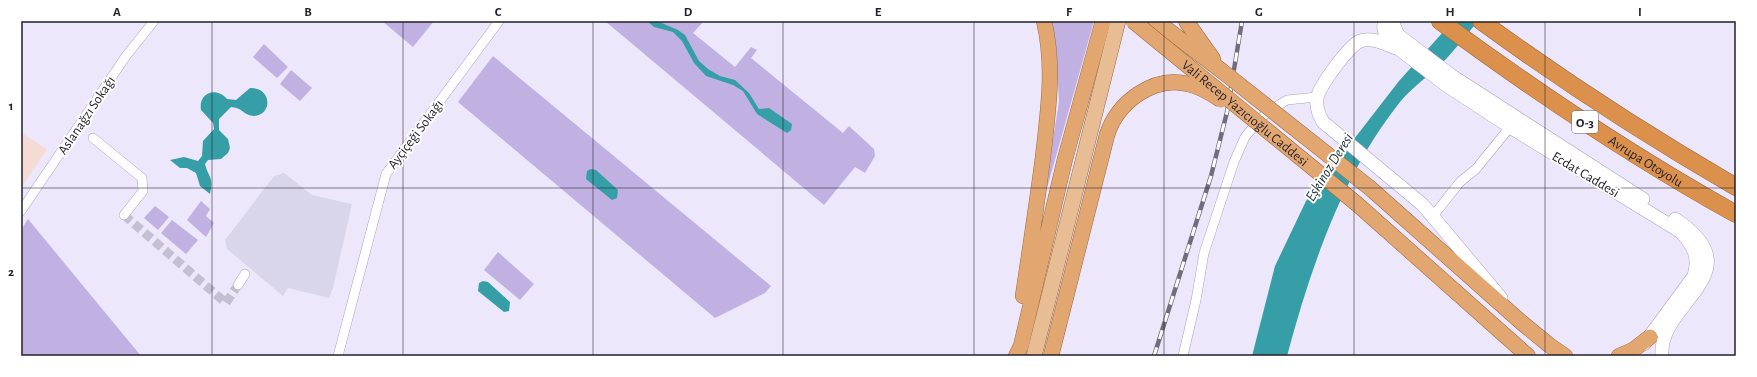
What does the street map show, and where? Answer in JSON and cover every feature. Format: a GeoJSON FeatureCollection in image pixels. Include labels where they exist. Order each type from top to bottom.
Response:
{"type":"FeatureCollection","features":[{"type":"Feature","properties":{"kind":"highway"},"geometry":{"type":"LineString","coordinates":[[1013,356],[1039,188],[1051,86],[1049,56],[1044,21]]}},
{"type":"Feature","properties":{"kind":"highway"},"geometry":{"type":"LineString","coordinates":[[1016,356],[1021,346],[1065,159],[1103,21]]}},
{"type":"Feature","properties":{"kind":"highway","name":"Vali Recep Yazıcıoğlu Caddesi"},"geometry":{"type":"LineString","coordinates":[[1133,21],[1206,79],[1252,120],[1357,204],[1528,356]]}},
{"type":"Feature","properties":{"kind":"highway","name":"Vali Recep Yazıcıoğlu Caddesi"},"geometry":{"type":"LineString","coordinates":[[1156,21],[1370,188],[1521,322],[1565,356]]}},
{"type":"Feature","properties":{"kind":"highway"},"geometry":{"type":"LineString","coordinates":[[1186,21],[1222,71]]}},
{"type":"Feature","properties":{"kind":"highway","name":"Avrupa Otoyolu"},"geometry":{"type":"LineString","coordinates":[[1440,21],[1530,86],[1647,163],[1736,214]]}},
{"type":"Feature","properties":{"kind":"highway","name":"Avrupa Otoyolu"},"geometry":{"type":"LineString","coordinates":[[1480,21],[1661,143],[1736,187]]}},
{"type":"Feature","properties":{"kind":"highway"},"geometry":{"type":"LineString","coordinates":[[1051,356],[1106,135],[1111,121],[1133,96],[1150,88],[1168,84],[1188,84],[1215,97],[1252,120]]}},
{"type":"Feature","properties":{"kind":"highway"},"geometry":{"type":"LineString","coordinates":[[1619,356],[1633,350],[1650,338]]}},
{"type":"Feature","properties":{"kind":"main road"},"geometry":{"type":"LineString","coordinates":[[1034,356],[1118,21]]}},
{"type":"Feature","properties":{"kind":"main road","name":"Ecdat Caddesi"},"geometry":{"type":"LineString","coordinates":[[1384,21],[1383,24],[1386,34],[1391,43],[1406,50],[1449,80],[1510,127],[1675,228],[1690,243],[1698,264],[1694,276],[1650,338],[1635,356]]}},
{"type":"Feature","properties":{"kind":"main road","name":"Ecdat Caddesi"},"geometry":{"type":"LineString","coordinates":[[1392,21],[1406,50]]}},
{"type":"Feature","properties":{"kind":"main road"},"geometry":{"type":"LineString","coordinates":[[1406,50],[1370,40],[1360,41],[1352,47],[1325,81],[1317,97],[1317,112],[1323,122],[1423,205],[1521,322]]}},
{"type":"Feature","properties":{"kind":"main road","name":"Ecdat Caddesi"},"geometry":{"type":"LineString","coordinates":[[1449,80],[1691,229],[1702,243],[1707,254],[1705,276],[1666,334],[1662,343],[1662,356]]}},
{"type":"Feature","properties":{"kind":"street","name":"Aslanağzı Sokağı"},"geometry":{"type":"LineString","coordinates":[[21,211],[126,56],[154,21]]}},
{"type":"Feature","properties":{"kind":"street","name":"Ayçiçeği Sokağı"},"geometry":{"type":"LineString","coordinates":[[338,356],[386,174],[499,21]]}},
{"type":"Feature","properties":{"kind":"street"},"geometry":{"type":"LineString","coordinates":[[1183,356],[1196,300],[1204,253],[1232,168],[1245,137],[1259,120],[1269,111],[1287,100],[1317,97]]}},
{"type":"Feature","properties":{"kind":"street"},"geometry":{"type":"LineString","coordinates":[[1433,216],[1460,182],[1476,169],[1510,127]]}},
{"type":"Feature","properties":{"kind":"street"},"geometry":{"type":"LineString","coordinates":[[93,138],[142,178],[143,191],[124,215]]}},
{"type":"Feature","properties":{"kind":"street"},"geometry":{"type":"LineString","coordinates":[[238,285],[245,274]]}},
{"type":"Feature","properties":{"kind":"shaded area"},"geometry":{"type":"Polygon","coordinates":[[[382,21],[434,21],[413,47],[382,21]]]}},
{"type":"Feature","properties":{"kind":"shaded area"},"geometry":{"type":"Polygon","coordinates":[[[605,21],[704,21],[693,33],[735,67],[751,47],[757,50],[751,58],[843,133],[849,126],[874,149],[875,156],[865,173],[855,167],[824,205],[605,21]]]}},
{"type":"Feature","properties":{"kind":"shaded area"},"geometry":{"type":"Polygon","coordinates":[[[1049,21],[1094,21],[1042,206],[1059,102],[1056,54],[1049,21]]]}},
{"type":"Feature","properties":{"kind":"shaded area"},"geometry":{"type":"Polygon","coordinates":[[[264,44],[288,67],[277,78],[253,57],[264,44]]]}},
{"type":"Feature","properties":{"kind":"shaded area"},"geometry":{"type":"Polygon","coordinates":[[[493,56],[771,286],[765,293],[715,318],[458,102],[493,56]]]}},
{"type":"Feature","properties":{"kind":"shaded area"},"geometry":{"type":"Polygon","coordinates":[[[291,70],[312,88],[300,101],[280,84],[291,70]]]}},
{"type":"Feature","properties":{"kind":"shaded area"},"geometry":{"type":"Polygon","coordinates":[[[21,133],[47,149],[21,188],[21,133]]]}},
{"type":"Feature","properties":{"kind":"shaded area"},"geometry":{"type":"Polygon","coordinates":[[[284,173],[312,195],[352,204],[333,288],[329,298],[288,288],[283,296],[227,249],[225,240],[274,176],[284,173]]]}},
{"type":"Feature","properties":{"kind":"shaded area"},"geometry":{"type":"Polygon","coordinates":[[[201,201],[210,209],[206,216],[214,223],[206,237],[187,220],[201,201]]]}},
{"type":"Feature","properties":{"kind":"shaded area"},"geometry":{"type":"Polygon","coordinates":[[[155,206],[169,217],[158,230],[144,218],[155,206]]]}},
{"type":"Feature","properties":{"kind":"shaded area"},"geometry":{"type":"Polygon","coordinates":[[[28,219],[141,356],[21,356],[21,230],[28,219]]]}},
{"type":"Feature","properties":{"kind":"shaded area"},"geometry":{"type":"Polygon","coordinates":[[[172,220],[198,240],[186,254],[161,233],[172,220]]]}},
{"type":"Feature","properties":{"kind":"shaded area"},"geometry":{"type":"Polygon","coordinates":[[[498,252],[534,284],[520,300],[484,270],[498,252]]]}},
{"type":"Feature","properties":{"kind":"water"},"geometry":{"type":"Polygon","coordinates":[[[647,21],[657,21],[678,30],[685,35],[699,61],[708,69],[720,76],[735,80],[749,93],[759,109],[769,108],[792,124],[791,130],[787,133],[757,114],[743,91],[733,85],[706,76],[694,63],[682,41],[673,32],[654,27],[647,21]]]}},
{"type":"Feature","properties":{"kind":"water"},"geometry":{"type":"Polygon","coordinates":[[[1453,21],[1478,21],[1447,58],[1400,102],[1379,130],[1361,160],[1345,191],[1318,256],[1287,356],[1252,356],[1275,266],[1306,201],[1399,81],[1453,21]]]}},
{"type":"Feature","properties":{"kind":"water"},"geometry":{"type":"Polygon","coordinates":[[[250,88],[263,92],[266,96],[267,106],[264,111],[254,116],[248,115],[238,108],[231,107],[219,119],[219,130],[228,139],[230,148],[228,153],[221,159],[208,160],[205,164],[211,180],[210,194],[200,186],[196,173],[187,168],[180,168],[170,160],[184,157],[198,161],[202,156],[203,141],[214,129],[213,123],[201,110],[202,99],[205,96],[213,92],[223,95],[227,99],[236,100],[250,88]]]}},
{"type":"Feature","properties":{"kind":"water"},"geometry":{"type":"Polygon","coordinates":[[[591,169],[596,170],[618,190],[617,198],[612,200],[586,179],[587,171],[591,169]]]}},
{"type":"Feature","properties":{"kind":"water"},"geometry":{"type":"Polygon","coordinates":[[[483,281],[488,282],[510,302],[509,311],[504,312],[478,291],[479,283],[483,281]]]}},
{"type":"Feature","properties":{"kind":"tunnel"},"geometry":{"type":"LineString","coordinates":[[124,215],[226,303],[238,285]]}},
{"type":"Feature","properties":{"kind":"railway"},"geometry":{"type":"LineString","coordinates":[[1154,356],[1211,176],[1227,112],[1242,21]]}},
{"type":"Feature","properties":{"kind":"water label","name":"Eşkinoz Deresi"},"geometry":{"type":"Point","coordinates":[1329,167]}}]}
